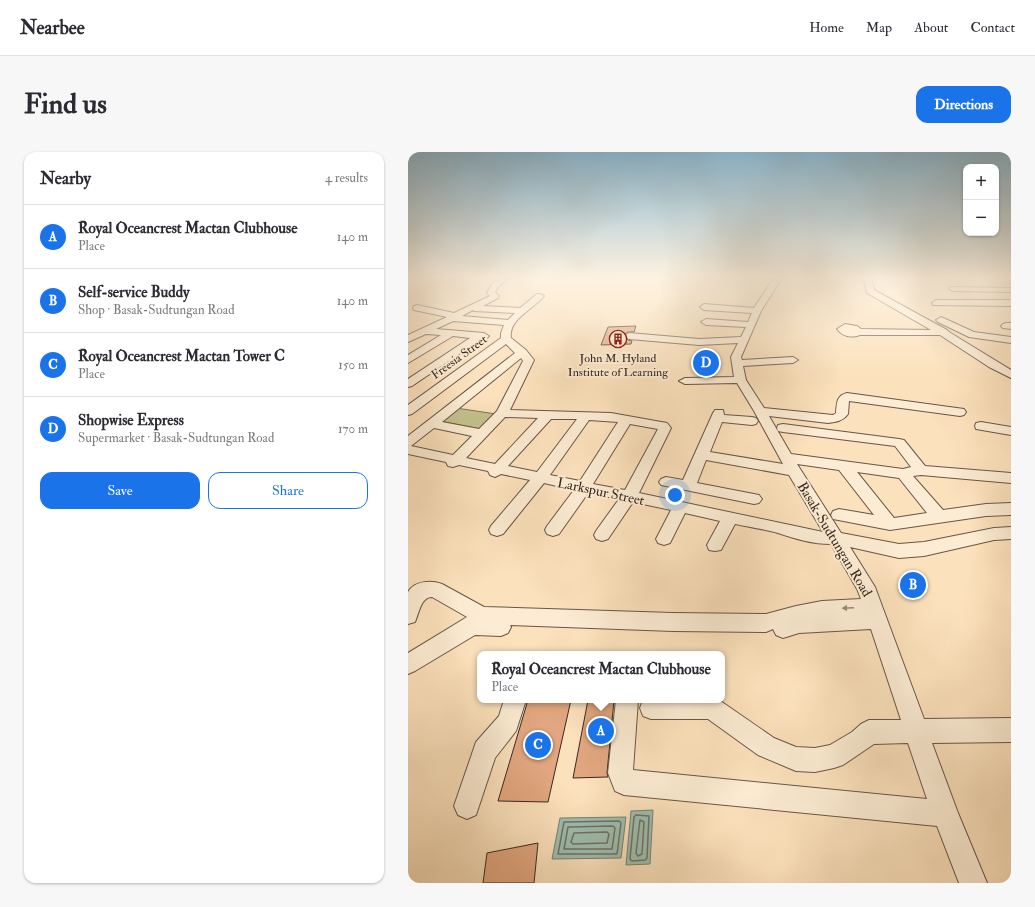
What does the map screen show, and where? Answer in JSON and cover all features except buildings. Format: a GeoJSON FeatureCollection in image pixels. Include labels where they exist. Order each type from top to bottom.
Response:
{"type":"FeatureCollection","features":[{"type":"Feature","properties":{"kind":"street"},"geometry":{"type":"LineString","coordinates":[[426,310],[454,317],[510,323]]}},
{"type":"Feature","properties":{"kind":"street"},"geometry":{"type":"LineString","coordinates":[[408,339],[468,310]]}},
{"type":"Feature","properties":{"kind":"street"},"geometry":{"type":"LineString","coordinates":[[508,310],[523,311]]}},
{"type":"Feature","properties":{"kind":"street"},"geometry":{"type":"LineString","coordinates":[[715,310],[751,325]]}},
{"type":"Feature","properties":{"kind":"street"},"geometry":{"type":"LineString","coordinates":[[738,372],[736,357],[760,310]]}},
{"type":"Feature","properties":{"kind":"street"},"geometry":{"type":"LineString","coordinates":[[906,310],[944,332],[972,352],[1011,375]]}},
{"type":"Feature","properties":{"kind":"street"},"geometry":{"type":"LineString","coordinates":[[924,310],[972,335],[1011,340]]}},
{"type":"Feature","properties":{"kind":"street"},"geometry":{"type":"LineString","coordinates":[[506,338],[505,331],[510,323],[523,311]]}},
{"type":"Feature","properties":{"kind":"street"},"geometry":{"type":"LineString","coordinates":[[706,322],[751,325]]}},
{"type":"Feature","properties":{"kind":"street"},"geometry":{"type":"LineString","coordinates":[[629,336],[699,342],[751,325]]}},
{"type":"Feature","properties":{"kind":"street"},"geometry":{"type":"LineString","coordinates":[[424,331],[506,338],[529,360],[502,413],[455,461]]}},
{"type":"Feature","properties":{"kind":"street"},"geometry":{"type":"LineString","coordinates":[[858,332],[944,332]]}},
{"type":"Feature","properties":{"kind":"street"},"geometry":{"type":"LineString","coordinates":[[408,360],[451,334]]}},
{"type":"Feature","properties":{"kind":"street"},"geometry":{"type":"LineString","coordinates":[[408,384],[479,336]]}},
{"type":"Feature","properties":{"kind":"street","name":"Freesia Street"},"geometry":{"type":"LineString","coordinates":[[408,411],[506,338]]}},
{"type":"Feature","properties":{"kind":"street"},"geometry":{"type":"LineString","coordinates":[[408,443],[522,352]]}},
{"type":"Feature","properties":{"kind":"street"},"geometry":{"type":"LineString","coordinates":[[685,381],[738,372],[793,360]]}},
{"type":"Feature","properties":{"kind":"street","name":"Basak-Sudtungan Road"},"geometry":{"type":"LineString","coordinates":[[738,372],[756,416],[790,464],[866,587],[945,814],[973,883]]}},
{"type":"Feature","properties":{"kind":"street"},"geometry":{"type":"LineString","coordinates":[[688,487],[718,415],[828,420],[837,418],[842,414],[843,399],[847,397],[960,412]]}},
{"type":"Feature","properties":{"kind":"street"},"geometry":{"type":"LineString","coordinates":[[502,413],[626,420],[662,426],[665,428],[627,499],[602,535]]}},
{"type":"Feature","properties":{"kind":"street"},"geometry":{"type":"LineString","coordinates":[[496,471],[547,416]]}},
{"type":"Feature","properties":{"kind":"street"},"geometry":{"type":"LineString","coordinates":[[497,530],[539,480],[585,417]]}},
{"type":"Feature","properties":{"kind":"street"},"geometry":{"type":"LineString","coordinates":[[552,530],[582,489],[626,420]]}},
{"type":"Feature","properties":{"kind":"street"},"geometry":{"type":"LineString","coordinates":[[432,424],[482,434]]}},
{"type":"Feature","properties":{"kind":"street"},"geometry":{"type":"LineString","coordinates":[[981,426],[1011,431]]}},
{"type":"Feature","properties":{"kind":"street"},"geometry":{"type":"LineString","coordinates":[[782,428],[899,443],[921,470]]}},
{"type":"Feature","properties":{"kind":"street","name":"Larkspur Street"},"geometry":{"type":"LineString","coordinates":[[408,450],[496,471],[729,520],[780,534],[794,533],[822,538],[837,538],[899,551],[924,549],[994,534],[1011,533]]}},
{"type":"Feature","properties":{"kind":"street","name":"Larkspur Street"},"geometry":{"type":"LineString","coordinates":[[408,453],[455,461]]}},
{"type":"Feature","properties":{"kind":"street"},"geometry":{"type":"LineString","coordinates":[[702,455],[790,464],[844,466],[903,474],[921,470],[1011,478]]}},
{"type":"Feature","properties":{"kind":"street"},"geometry":{"type":"LineString","coordinates":[[844,466],[890,524]]}},
{"type":"Feature","properties":{"kind":"street"},"geometry":{"type":"LineString","coordinates":[[903,474],[940,517]]}},
{"type":"Feature","properties":{"kind":"street"},"geometry":{"type":"LineString","coordinates":[[666,482],[754,499]]}},
{"type":"Feature","properties":{"kind":"street"},"geometry":{"type":"LineString","coordinates":[[839,515],[890,524],[986,510],[1011,509]]}},
{"type":"Feature","properties":{"kind":"street"},"geometry":{"type":"LineString","coordinates":[[664,539],[679,510]]}},
{"type":"Feature","properties":{"kind":"street"},"geometry":{"type":"LineString","coordinates":[[715,545],[729,520]]}},
{"type":"Feature","properties":{"kind":"street"},"geometry":{"type":"LineString","coordinates":[[408,616],[416,595],[426,589],[435,589],[477,621]]}},
{"type":"Feature","properties":{"kind":"street"},"geometry":{"type":"LineString","coordinates":[[408,664],[477,621],[672,627],[772,632],[797,619],[876,613]]}},
{"type":"Feature","properties":{"kind":"street"},"geometry":{"type":"LineString","coordinates":[[467,806],[485,751],[508,723],[514,703]]}},
{"type":"Feature","properties":{"kind":"street"},"geometry":{"type":"LineString","coordinates":[[627,703],[620,773],[624,782],[945,814]]}},
{"type":"Feature","properties":{"kind":"street"},"geometry":{"type":"LineString","coordinates":[[651,708],[711,708],[766,747],[796,760],[815,760],[834,756],[860,740],[868,732],[1011,730]]}},
{"type":"Feature","properties":{"kind":"shaded area"},"geometry":{"type":"Polygon","coordinates":[[[456,408],[496,414],[481,429],[439,421],[456,408]]]}},
{"type":"Feature","properties":{"kind":"water"},"geometry":{"type":"Polygon","coordinates":[[[653,810],[650,864],[626,865],[631,811],[653,810]]]}},
{"type":"Feature","properties":{"kind":"water"},"geometry":{"type":"Polygon","coordinates":[[[626,817],[621,858],[552,859],[560,818],[626,817]]]}},
{"type":"Feature","properties":{"kind":"place","name":"John M. Hyland Institute of Learning"},"geometry":{"type":"Point","coordinates":[618,339]}},
{"type":"Feature","properties":{"kind":"place","name":"Shopwise Express"},"geometry":{"type":"Point","coordinates":[706,363]}},
{"type":"Feature","properties":{"kind":"place","name":"Self-service Buddy"},"geometry":{"type":"Point","coordinates":[913,585]}},
{"type":"Feature","properties":{"kind":"place","name":"Royal Oceancrest Mactan Clubhouse"},"geometry":{"type":"Point","coordinates":[601,731]}},
{"type":"Feature","properties":{"kind":"place","name":"Royal Oceancrest Mactan Tower C"},"geometry":{"type":"Point","coordinates":[538,745]}}]}
